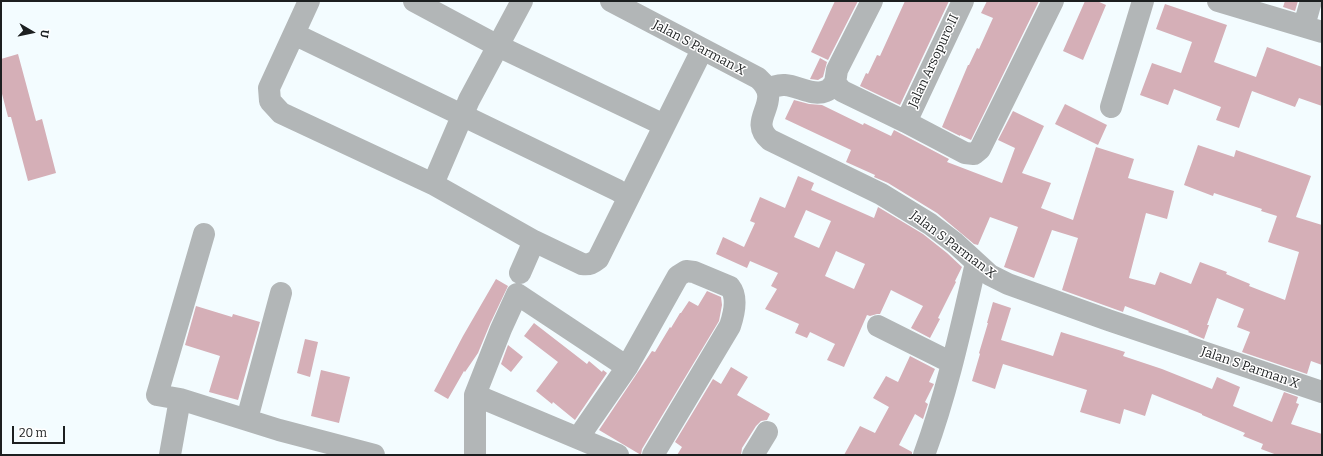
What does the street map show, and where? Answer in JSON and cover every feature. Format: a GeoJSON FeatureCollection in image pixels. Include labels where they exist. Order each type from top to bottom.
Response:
{"type":"FeatureCollection","features":[{"type":"Feature","properties":{"kind":"street"},"geometry":{"type":"LineString","coordinates":[[309,1],[268,88],[270,101],[281,113],[434,184],[534,241],[582,264],[593,264],[598,259],[702,50]]}},
{"type":"Feature","properties":{"kind":"street"},"geometry":{"type":"LineString","coordinates":[[414,1],[498,46],[664,125]]}},
{"type":"Feature","properties":{"kind":"street"},"geometry":{"type":"LineString","coordinates":[[434,184],[462,115],[522,1]]}},
{"type":"Feature","properties":{"kind":"street","name":"Jalan S Parman X"},"geometry":{"type":"LineString","coordinates":[[611,1],[758,78],[764,83],[768,90],[769,96],[761,126],[761,130],[765,136],[770,140],[882,194],[930,224],[955,243],[976,264],[990,275],[1008,284],[1108,320],[1322,392]]}},
{"type":"Feature","properties":{"kind":"street"},"geometry":{"type":"LineString","coordinates":[[768,90],[774,86],[783,84],[810,91],[824,92],[829,90],[835,83],[837,70],[872,1]]}},
{"type":"Feature","properties":{"kind":"street","name":"Jalan Arsopuro.II"},"geometry":{"type":"LineString","coordinates":[[906,122],[963,1]]}},
{"type":"Feature","properties":{"kind":"street"},"geometry":{"type":"LineString","coordinates":[[835,83],[842,91],[965,153],[974,154],[979,151],[1053,1]]}},
{"type":"Feature","properties":{"kind":"street"},"geometry":{"type":"LineString","coordinates":[[1111,107],[1143,1]]}},
{"type":"Feature","properties":{"kind":"street"},"geometry":{"type":"LineString","coordinates":[[1225,2],[1313,29],[1311,1]]}},
{"type":"Feature","properties":{"kind":"street"},"geometry":{"type":"LineString","coordinates":[[294,34],[618,190],[628,197]]}},
{"type":"Feature","properties":{"kind":"street"},"geometry":{"type":"LineString","coordinates":[[204,234],[157,395],[180,399],[248,419],[279,430],[374,455]]}},
{"type":"Feature","properties":{"kind":"street"},"geometry":{"type":"LineString","coordinates":[[520,273],[534,241]]}},
{"type":"Feature","properties":{"kind":"street"},"geometry":{"type":"LineString","coordinates":[[924,455],[933,431],[952,363],[976,264]]}},
{"type":"Feature","properties":{"kind":"street"},"geometry":{"type":"LineString","coordinates":[[578,438],[626,367],[678,276],[686,271],[694,272],[727,285],[732,289],[734,295],[733,316],[730,326],[653,455]]}},
{"type":"Feature","properties":{"kind":"street"},"geometry":{"type":"LineString","coordinates":[[248,419],[281,293]]}},
{"type":"Feature","properties":{"kind":"street"},"geometry":{"type":"LineString","coordinates":[[474,455],[475,395],[501,329],[517,294],[626,367]]}},
{"type":"Feature","properties":{"kind":"street"},"geometry":{"type":"LineString","coordinates":[[878,326],[952,363]]}},
{"type":"Feature","properties":{"kind":"street"},"geometry":{"type":"LineString","coordinates":[[475,395],[618,455]]}},
{"type":"Feature","properties":{"kind":"street"},"geometry":{"type":"LineString","coordinates":[[170,455],[180,399]]}},
{"type":"Feature","properties":{"kind":"street"},"geometry":{"type":"LineString","coordinates":[[753,455],[767,432]]}},
{"type":"Feature","properties":{"kind":"building"},"geometry":{"type":"Polygon","coordinates":[[[835,1],[858,1],[828,60],[811,52],[835,1]]]}},
{"type":"Feature","properties":{"kind":"building"},"geometry":{"type":"Polygon","coordinates":[[[905,1],[949,1],[900,105],[860,86],[866,73],[868,74],[877,55],[880,56],[905,1]]]}},
{"type":"Feature","properties":{"kind":"building"},"geometry":{"type":"Polygon","coordinates":[[[987,1],[1039,1],[971,140],[942,127],[968,65],[977,48],[979,49],[993,18],[981,13],[987,1]]]}},
{"type":"Feature","properties":{"kind":"building"},"geometry":{"type":"Polygon","coordinates":[[[1085,1],[1097,1],[1106,5],[1083,60],[1063,51],[1085,1]]]}},
{"type":"Feature","properties":{"kind":"building"},"geometry":{"type":"Polygon","coordinates":[[[1285,1],[1298,1],[1295,11],[1283,7],[1285,1]]]}},
{"type":"Feature","properties":{"kind":"building"},"geometry":{"type":"Polygon","coordinates":[[[1165,4],[1227,25],[1214,62],[1256,77],[1267,47],[1322,67],[1322,106],[1299,98],[1295,107],[1252,91],[1239,128],[1216,120],[1221,107],[1174,89],[1168,105],[1140,95],[1152,63],[1181,73],[1192,42],[1156,29],[1165,4]]]}},
{"type":"Feature","properties":{"kind":"building"},"geometry":{"type":"Polygon","coordinates":[[[18,54],[36,121],[42,119],[56,173],[28,181],[11,117],[8,117],[1,90],[1,59],[18,54]]]}},
{"type":"Feature","properties":{"kind":"building"},"geometry":{"type":"Polygon","coordinates":[[[820,58],[827,62],[823,77],[818,80],[810,79],[820,58]]]}},
{"type":"Feature","properties":{"kind":"building"},"geometry":{"type":"Polygon","coordinates":[[[794,100],[809,104],[822,105],[863,125],[864,123],[891,136],[894,130],[949,159],[947,162],[1002,183],[1015,148],[998,140],[1013,111],[1044,126],[1022,173],[1051,183],[1041,208],[1073,220],[1096,147],[1134,159],[1128,178],[1174,191],[1167,219],[1146,213],[1129,278],[1155,285],[1160,272],[1191,284],[1200,262],[1227,272],[1226,274],[1250,284],[1249,286],[1285,300],[1299,252],[1268,242],[1277,216],[1261,211],[1262,209],[1214,193],[1213,196],[1184,185],[1198,145],[1234,157],[1236,150],[1311,176],[1296,217],[1322,225],[1322,365],[1311,361],[1307,374],[1242,352],[1250,332],[1237,327],[1244,309],[1217,298],[1207,325],[1209,325],[1204,339],[1188,332],[1189,331],[1125,306],[1123,312],[1062,290],[1078,238],[1052,230],[1034,278],[1004,267],[1018,227],[990,217],[978,245],[974,244],[937,213],[888,183],[874,177],[875,175],[846,162],[851,150],[785,119],[794,100]]]}},
{"type":"Feature","properties":{"kind":"building"},"geometry":{"type":"Polygon","coordinates":[[[1065,104],[1107,125],[1098,145],[1055,124],[1065,104]]]}},
{"type":"Feature","properties":{"kind":"building"},"geometry":{"type":"Polygon","coordinates":[[[798,176],[814,183],[811,190],[874,218],[878,207],[923,234],[947,253],[962,267],[938,318],[940,319],[930,338],[911,328],[923,306],[891,290],[880,314],[870,316],[867,315],[844,367],[827,360],[835,344],[810,332],[807,338],[795,333],[799,324],[765,309],[777,289],[771,286],[778,273],[750,261],[747,268],[716,254],[723,237],[744,247],[755,223],[750,221],[760,197],[785,208],[798,176]],[[806,210],[794,237],[819,248],[831,221],[806,210]],[[836,251],[825,276],[854,289],[865,264],[836,251]]]}},
{"type":"Feature","properties":{"kind":"building"},"geometry":{"type":"Polygon","coordinates":[[[496,279],[508,286],[478,353],[465,372],[464,371],[448,399],[434,391],[463,336],[496,279]]]}},
{"type":"Feature","properties":{"kind":"building"},"geometry":{"type":"Polygon","coordinates":[[[707,291],[721,297],[722,305],[719,321],[642,449],[641,455],[599,430],[652,351],[655,352],[670,327],[671,328],[689,301],[698,306],[707,291]]]}},
{"type":"Feature","properties":{"kind":"building"},"geometry":{"type":"Polygon","coordinates":[[[993,302],[1011,308],[1001,340],[1053,356],[1061,332],[1125,352],[1123,356],[1162,369],[1212,389],[1217,377],[1240,387],[1233,406],[1272,422],[1284,392],[1298,397],[1296,403],[1299,404],[1291,424],[1322,434],[1322,455],[1277,455],[1261,449],[1263,444],[1243,436],[1245,433],[1152,394],[1145,416],[1124,409],[1120,424],[1080,412],[1087,390],[1003,364],[995,389],[972,381],[993,302]]]}},
{"type":"Feature","properties":{"kind":"building"},"geometry":{"type":"Polygon","coordinates":[[[196,306],[232,317],[233,314],[260,322],[238,400],[209,392],[220,356],[185,345],[196,306]]]}},
{"type":"Feature","properties":{"kind":"building"},"geometry":{"type":"Polygon","coordinates":[[[534,323],[587,364],[589,361],[602,372],[603,370],[607,373],[575,420],[553,402],[552,404],[536,391],[558,362],[524,336],[534,323]]]}},
{"type":"Feature","properties":{"kind":"building"},"geometry":{"type":"Polygon","coordinates":[[[305,339],[318,342],[310,377],[297,373],[305,339]]]}},
{"type":"Feature","properties":{"kind":"building"},"geometry":{"type":"Polygon","coordinates":[[[508,345],[523,357],[511,372],[501,364],[508,345]]]}},
{"type":"Feature","properties":{"kind":"building"},"geometry":{"type":"Polygon","coordinates":[[[910,356],[935,369],[929,382],[934,384],[925,402],[928,404],[923,419],[915,414],[899,445],[912,452],[912,455],[844,455],[860,426],[875,433],[889,407],[873,398],[886,376],[898,382],[910,356]]]}},
{"type":"Feature","properties":{"kind":"building"},"geometry":{"type":"Polygon","coordinates":[[[731,367],[748,377],[737,395],[770,414],[767,420],[761,421],[756,426],[742,448],[741,455],[677,455],[682,447],[675,442],[713,379],[721,384],[731,367]]]}},
{"type":"Feature","properties":{"kind":"building"},"geometry":{"type":"Polygon","coordinates":[[[321,370],[350,377],[339,423],[311,416],[321,370]]]}}]}
